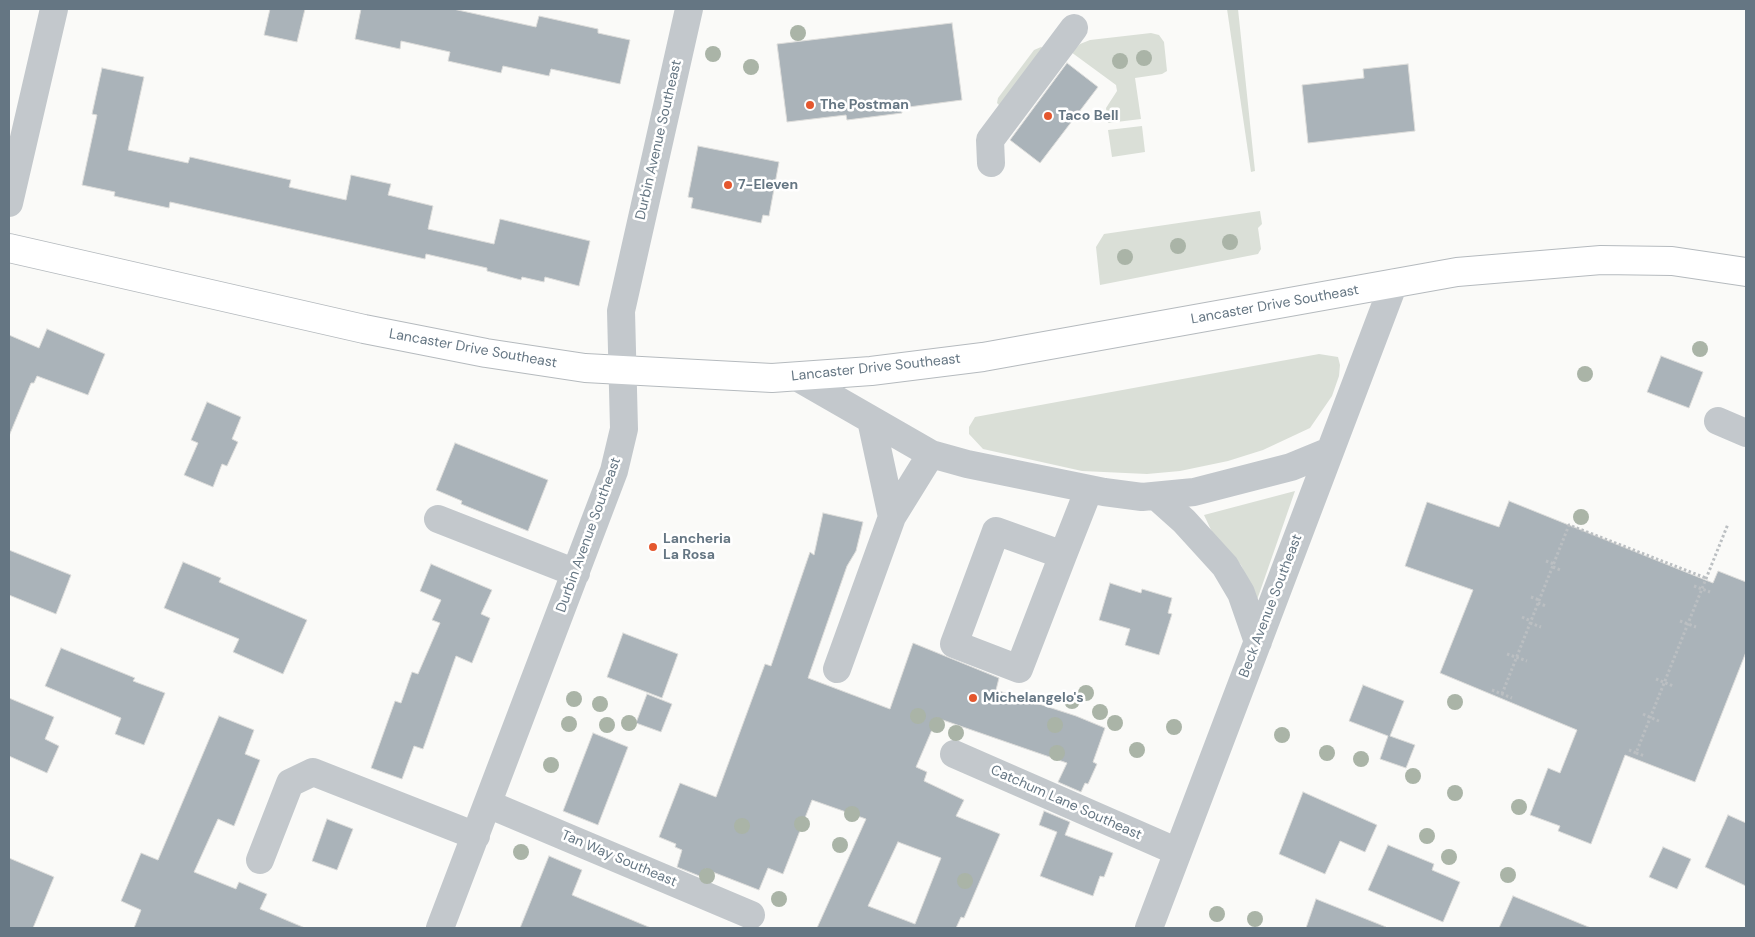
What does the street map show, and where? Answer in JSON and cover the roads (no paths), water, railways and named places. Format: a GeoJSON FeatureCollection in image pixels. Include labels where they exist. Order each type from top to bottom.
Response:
{"type":"FeatureCollection","features":[{"type":"Feature","properties":{"kind":"main road","name":"Lancaster Drive Southeast"},"geometry":{"type":"LineString","coordinates":[[9,248],[364,330],[486,353],[585,368],[724,377],[797,377],[871,372],[983,357],[1457,272],[1601,260],[1672,261],[1746,272]]}},
{"type":"Feature","properties":{"kind":"street"},"geometry":{"type":"LineString","coordinates":[[9,203],[54,9]]}},
{"type":"Feature","properties":{"kind":"street","name":"Durbin Avenue Southeast"},"geometry":{"type":"LineString","coordinates":[[440,928],[614,472],[624,429],[621,311],[689,9]]}},
{"type":"Feature","properties":{"kind":"street"},"geometry":{"type":"LineString","coordinates":[[991,164],[990,140],[1074,28]]}},
{"type":"Feature","properties":{"kind":"street","name":"Beck Avenue Southeast"},"geometry":{"type":"LineString","coordinates":[[1149,928],[1394,283]]}},
{"type":"Feature","properties":{"kind":"street"},"geometry":{"type":"LineString","coordinates":[[797,377],[931,454],[967,464],[1089,489],[1142,497],[1194,492],[1291,467],[1330,451]]}},
{"type":"Feature","properties":{"kind":"street"},"geometry":{"type":"LineString","coordinates":[[871,420],[892,517]]}},
{"type":"Feature","properties":{"kind":"street"},"geometry":{"type":"LineString","coordinates":[[1718,421],[1746,433]]}},
{"type":"Feature","properties":{"kind":"street"},"geometry":{"type":"LineString","coordinates":[[837,669],[892,517],[931,454]]}},
{"type":"Feature","properties":{"kind":"street"},"geometry":{"type":"LineString","coordinates":[[1064,555],[996,531],[954,644],[1019,669],[1064,555],[1089,489]]}},
{"type":"Feature","properties":{"kind":"street"},"geometry":{"type":"LineString","coordinates":[[1156,496],[1184,521],[1225,566],[1241,593],[1258,642]]}},
{"type":"Feature","properties":{"kind":"street"},"geometry":{"type":"LineString","coordinates":[[438,519],[576,573]]}},
{"type":"Feature","properties":{"kind":"street","name":"Catchum Lane Southeast"},"geometry":{"type":"LineString","coordinates":[[954,754],[1178,852]]}},
{"type":"Feature","properties":{"kind":"street"},"geometry":{"type":"LineString","coordinates":[[260,860],[290,783],[313,772],[476,836]]}},
{"type":"Feature","properties":{"kind":"street","name":"Tan Way Southeast"},"geometry":{"type":"LineString","coordinates":[[488,804],[751,914]]}},
{"type":"Feature","properties":{"kind":"place","name":"The Postman"},"geometry":{"type":"Point","coordinates":[810,105]}},
{"type":"Feature","properties":{"kind":"place","name":"Taco Bell"},"geometry":{"type":"Point","coordinates":[1048,116]}},
{"type":"Feature","properties":{"kind":"place","name":"7-Eleven"},"geometry":{"type":"Point","coordinates":[728,185]}},
{"type":"Feature","properties":{"kind":"place","name":"Lancheria La Rosa"},"geometry":{"type":"Point","coordinates":[653,547]}},
{"type":"Feature","properties":{"kind":"place","name":"Michelangelo's"},"geometry":{"type":"Point","coordinates":[973,698]}}]}
